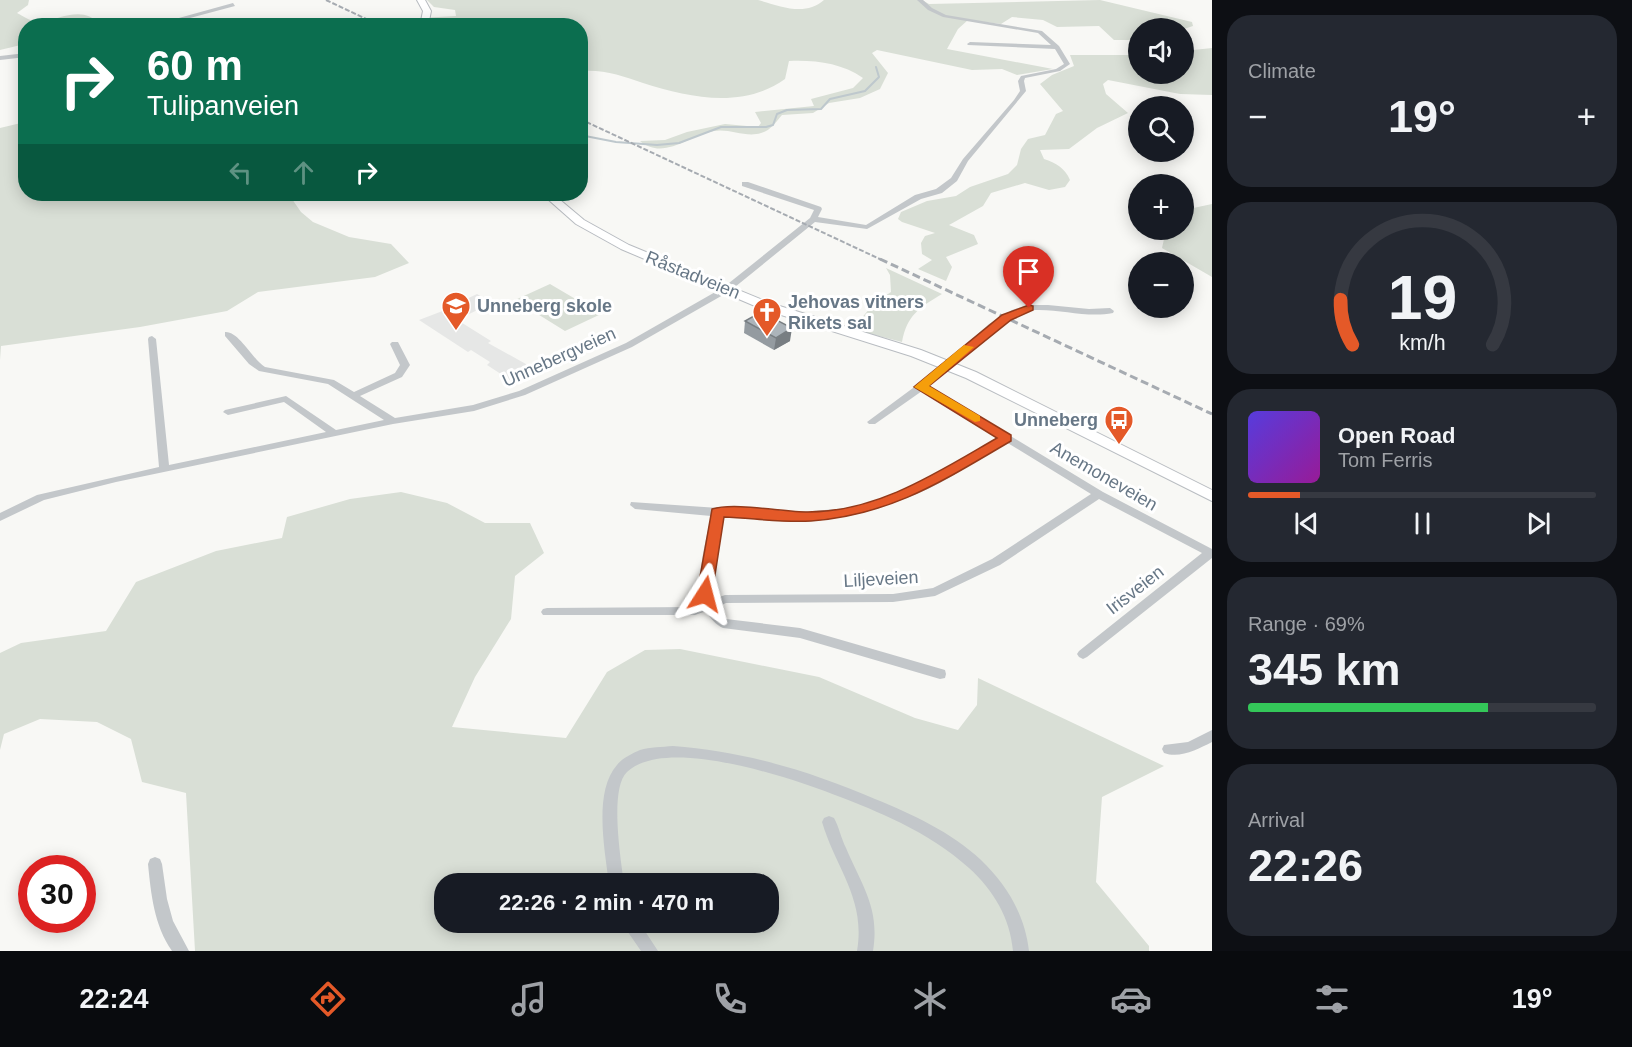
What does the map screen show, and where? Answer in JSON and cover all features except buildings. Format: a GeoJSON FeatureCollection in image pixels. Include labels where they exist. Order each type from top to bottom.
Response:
{"type":"FeatureCollection","features":[{"type":"Feature","properties":{"kind":"main road"},"geometry":{"type":"LineString","coordinates":[[421,0],[427,11],[426,18]]}},
{"type":"Feature","properties":{"kind":"main road","name":"Råstadveien"},"geometry":{"type":"LineString","coordinates":[[556,201],[580,222],[604,237],[787,313],[948,365],[1212,496]]}},
{"type":"Feature","properties":{"kind":"street"},"geometry":{"type":"LineString","coordinates":[[745,184],[818,209],[813,219],[867,227],[918,197],[947,186],[965,160],[1023,91],[1021,81],[1023,77],[1068,66],[1067,59],[1040,32],[945,16],[930,9],[920,0]]}},
{"type":"Feature","properties":{"kind":"street"},"geometry":{"type":"LineString","coordinates":[[181,18],[233,5]]}},
{"type":"Feature","properties":{"kind":"street"},"geometry":{"type":"LineString","coordinates":[[970,44],[1057,47]]}},
{"type":"Feature","properties":{"kind":"street"},"geometry":{"type":"LineString","coordinates":[[0,58],[18,56]]}},
{"type":"Feature","properties":{"kind":"street","name":"Unnebergveien"},"geometry":{"type":"LineString","coordinates":[[0,517],[41,497],[393,421],[474,408],[522,393],[629,345],[727,289],[813,219]]}},
{"type":"Feature","properties":{"kind":"street"},"geometry":{"type":"LineString","coordinates":[[872,422],[921,387],[993,327],[1024,309],[1089,314],[1110,311]]}},
{"type":"Feature","properties":{"kind":"street"},"geometry":{"type":"LineString","coordinates":[[228,334],[241,343],[254,364],[262,369],[331,382],[393,421]]}},
{"type":"Feature","properties":{"kind":"street"},"geometry":{"type":"LineString","coordinates":[[152,339],[164,469]]}},
{"type":"Feature","properties":{"kind":"street"},"geometry":{"type":"LineString","coordinates":[[352,396],[399,375],[405,365],[395,344]]}},
{"type":"Feature","properties":{"kind":"street","name":"Anemoneveien"},"geometry":{"type":"LineString","coordinates":[[921,387],[1100,494],[1211,554]]}},
{"type":"Feature","properties":{"kind":"street"},"geometry":{"type":"LineString","coordinates":[[228,412],[286,399],[335,434]]}},
{"type":"Feature","properties":{"kind":"street"},"geometry":{"type":"LineString","coordinates":[[635,505],[810,517],[857,511],[915,491],[1006,438]]}},
{"type":"Feature","properties":{"kind":"street","name":"Liljeveien"},"geometry":{"type":"LineString","coordinates":[[547,612],[695,611],[725,599],[893,598],[935,592],[996,562],[1100,494]]}},
{"type":"Feature","properties":{"kind":"street"},"geometry":{"type":"LineString","coordinates":[[717,512],[705,594],[713,617],[723,623],[800,633],[940,674]]}},
{"type":"Feature","properties":{"kind":"street","name":"Irisveien"},"geometry":{"type":"LineString","coordinates":[[1083,654],[1211,554]]}},
{"type":"Feature","properties":{"kind":"street"},"geometry":{"type":"LineString","coordinates":[[1169,749],[1190,747],[1212,736]]}},
{"type":"Feature","properties":{"kind":"street"},"geometry":{"type":"LineString","coordinates":[[616,873],[611,789],[623,766],[650,752],[703,752],[749,762],[865,801],[905,819],[960,852],[975,864],[1004,898],[1016,922],[1021,951]]}},
{"type":"Feature","properties":{"kind":"street"},"geometry":{"type":"LineString","coordinates":[[830,822],[867,915],[869,939],[865,951]]}},
{"type":"Feature","properties":{"kind":"street"},"geometry":{"type":"LineString","coordinates":[[155,864],[159,898],[169,936],[181,951]]}},
{"type":"Feature","properties":{"kind":"street"},"geometry":{"type":"LineString","coordinates":[[637,933],[650,951]]}},
{"type":"Feature","properties":{"kind":"shaded area"},"geometry":{"type":"Polygon","coordinates":[[[0,0],[29,0],[28,5],[17,13],[26,18],[18,18],[18,46],[0,50],[0,0]]]}},
{"type":"Feature","properties":{"kind":"shaded area"},"geometry":{"type":"Polygon","coordinates":[[[427,0],[758,0],[792,9],[801,9],[817,5],[824,0],[922,0],[929,4],[1100,0],[1175,18],[1128,18],[1128,40],[1114,40],[1099,26],[1057,27],[1043,20],[1012,17],[1001,24],[968,20],[958,29],[947,49],[1053,69],[1017,75],[1002,69],[972,70],[877,50],[872,53],[888,73],[880,89],[860,98],[829,103],[813,113],[782,115],[770,128],[761,133],[714,131],[677,145],[658,148],[640,141],[665,140],[687,132],[725,124],[758,127],[761,123],[755,112],[814,106],[811,99],[853,88],[863,78],[846,69],[828,64],[789,61],[785,79],[752,94],[716,98],[679,93],[613,74],[588,71],[588,18],[420,18],[456,16],[455,10],[434,7],[427,0]]]}},
{"type":"Feature","properties":{"kind":"shaded area"},"geometry":{"type":"Polygon","coordinates":[[[79,14],[91,18],[58,18],[79,14]]]}},
{"type":"Feature","properties":{"kind":"shaded area"},"geometry":{"type":"Polygon","coordinates":[[[1212,48],[1212,95],[1180,94],[1129,84],[1194,84],[1194,50],[1212,48]]]}},
{"type":"Feature","properties":{"kind":"shaded area"},"geometry":{"type":"Polygon","coordinates":[[[1070,55],[1128,55],[1128,84],[1108,80],[1103,84],[1106,94],[1128,113],[1097,128],[1069,149],[1040,150],[1044,159],[1056,164],[1066,172],[1070,180],[1065,187],[1049,190],[1025,183],[991,193],[983,206],[949,225],[974,235],[978,244],[946,257],[952,267],[946,281],[918,269],[932,260],[922,254],[921,243],[925,236],[935,233],[902,222],[898,219],[901,212],[927,201],[956,196],[970,187],[1008,174],[1017,165],[1021,149],[1028,139],[1045,135],[1056,114],[1063,111],[1040,84],[1052,75],[1074,66],[1070,55]]]}},
{"type":"Feature","properties":{"kind":"shaded area"},"geometry":{"type":"Polygon","coordinates":[[[18,124],[18,201],[293,201],[301,212],[313,222],[349,237],[391,244],[409,263],[375,277],[258,292],[227,311],[140,327],[1,346],[0,360],[0,128],[18,124]]]}},
{"type":"Feature","properties":{"kind":"shaded area"},"geometry":{"type":"Polygon","coordinates":[[[1212,204],[1212,277],[1194,267],[1194,252],[1169,252],[1162,248],[1164,240],[1194,240],[1194,208],[1212,204]]]}},
{"type":"Feature","properties":{"kind":"shaded area"},"geometry":{"type":"Polygon","coordinates":[[[886,268],[942,294],[915,313],[907,325],[902,342],[863,332],[856,325],[874,303],[891,292],[890,275],[886,268]]]}},
{"type":"Feature","properties":{"kind":"shaded area","name":"Unneberg skole"},"geometry":{"type":"Polygon","coordinates":[[[550,284],[601,314],[565,331],[515,300],[550,284]]]}},
{"type":"Feature","properties":{"kind":"shaded area","name":"Unneberg skole"},"geometry":{"type":"Polygon","coordinates":[[[477,294],[492,303],[467,315],[459,311],[447,318],[455,323],[459,321],[491,341],[488,343],[533,368],[510,380],[487,365],[490,362],[471,350],[468,352],[419,320],[453,307],[477,294]]]}},
{"type":"Feature","properties":{"kind":"shaded area"},"geometry":{"type":"Polygon","coordinates":[[[401,492],[447,503],[485,523],[530,523],[544,553],[515,576],[511,619],[475,677],[452,727],[566,738],[607,672],[645,650],[680,649],[819,677],[915,718],[958,730],[977,705],[978,678],[1164,766],[1102,797],[1096,882],[1149,946],[1149,951],[195,951],[186,793],[142,782],[131,739],[97,722],[40,719],[4,734],[0,750],[0,653],[21,643],[106,631],[136,582],[216,551],[282,538],[287,517],[350,499],[401,492]]]}},
{"type":"Feature","properties":{"kind":"waterway"},"geometry":{"type":"LineString","coordinates":[[588,137],[616,142],[657,145],[679,143],[721,127],[766,127],[773,125],[777,114],[787,110],[821,109],[830,99],[865,91],[879,77],[876,67]]}},
{"type":"Feature","properties":{"kind":"railway"},"geometry":{"type":"LineString","coordinates":[[326,0],[364,18]]}},
{"type":"Feature","properties":{"kind":"railway"},"geometry":{"type":"LineString","coordinates":[[588,123],[884,261]]}},
{"type":"Feature","properties":{"kind":"railway"},"geometry":{"type":"LineString","coordinates":[[880,259],[1212,414]]}},
{"type":"Feature","properties":{"kind":"slow traffic"},"geometry":{"type":"LineString","coordinates":[[968,347],[921,387],[975,418]]}},
{"type":"Feature","properties":{"kind":"place","name":"Unneberg skole"},"geometry":{"type":"Point","coordinates":[456,332]}},
{"type":"Feature","properties":{"kind":"place","name":"Jehovas vitners Rikets sal"},"geometry":{"type":"Point","coordinates":[767,338]}},
{"type":"Feature","properties":{"kind":"place","name":"Unneberg"},"geometry":{"type":"Point","coordinates":[1119,446]}},
{"type":"Feature","properties":{"kind":"route"},"geometry":{"type":"LineString","coordinates":[[705,594],[717,512],[810,517],[857,511],[915,491],[1006,438],[921,387],[986,332],[1006,318],[1029,308]]}}]}
